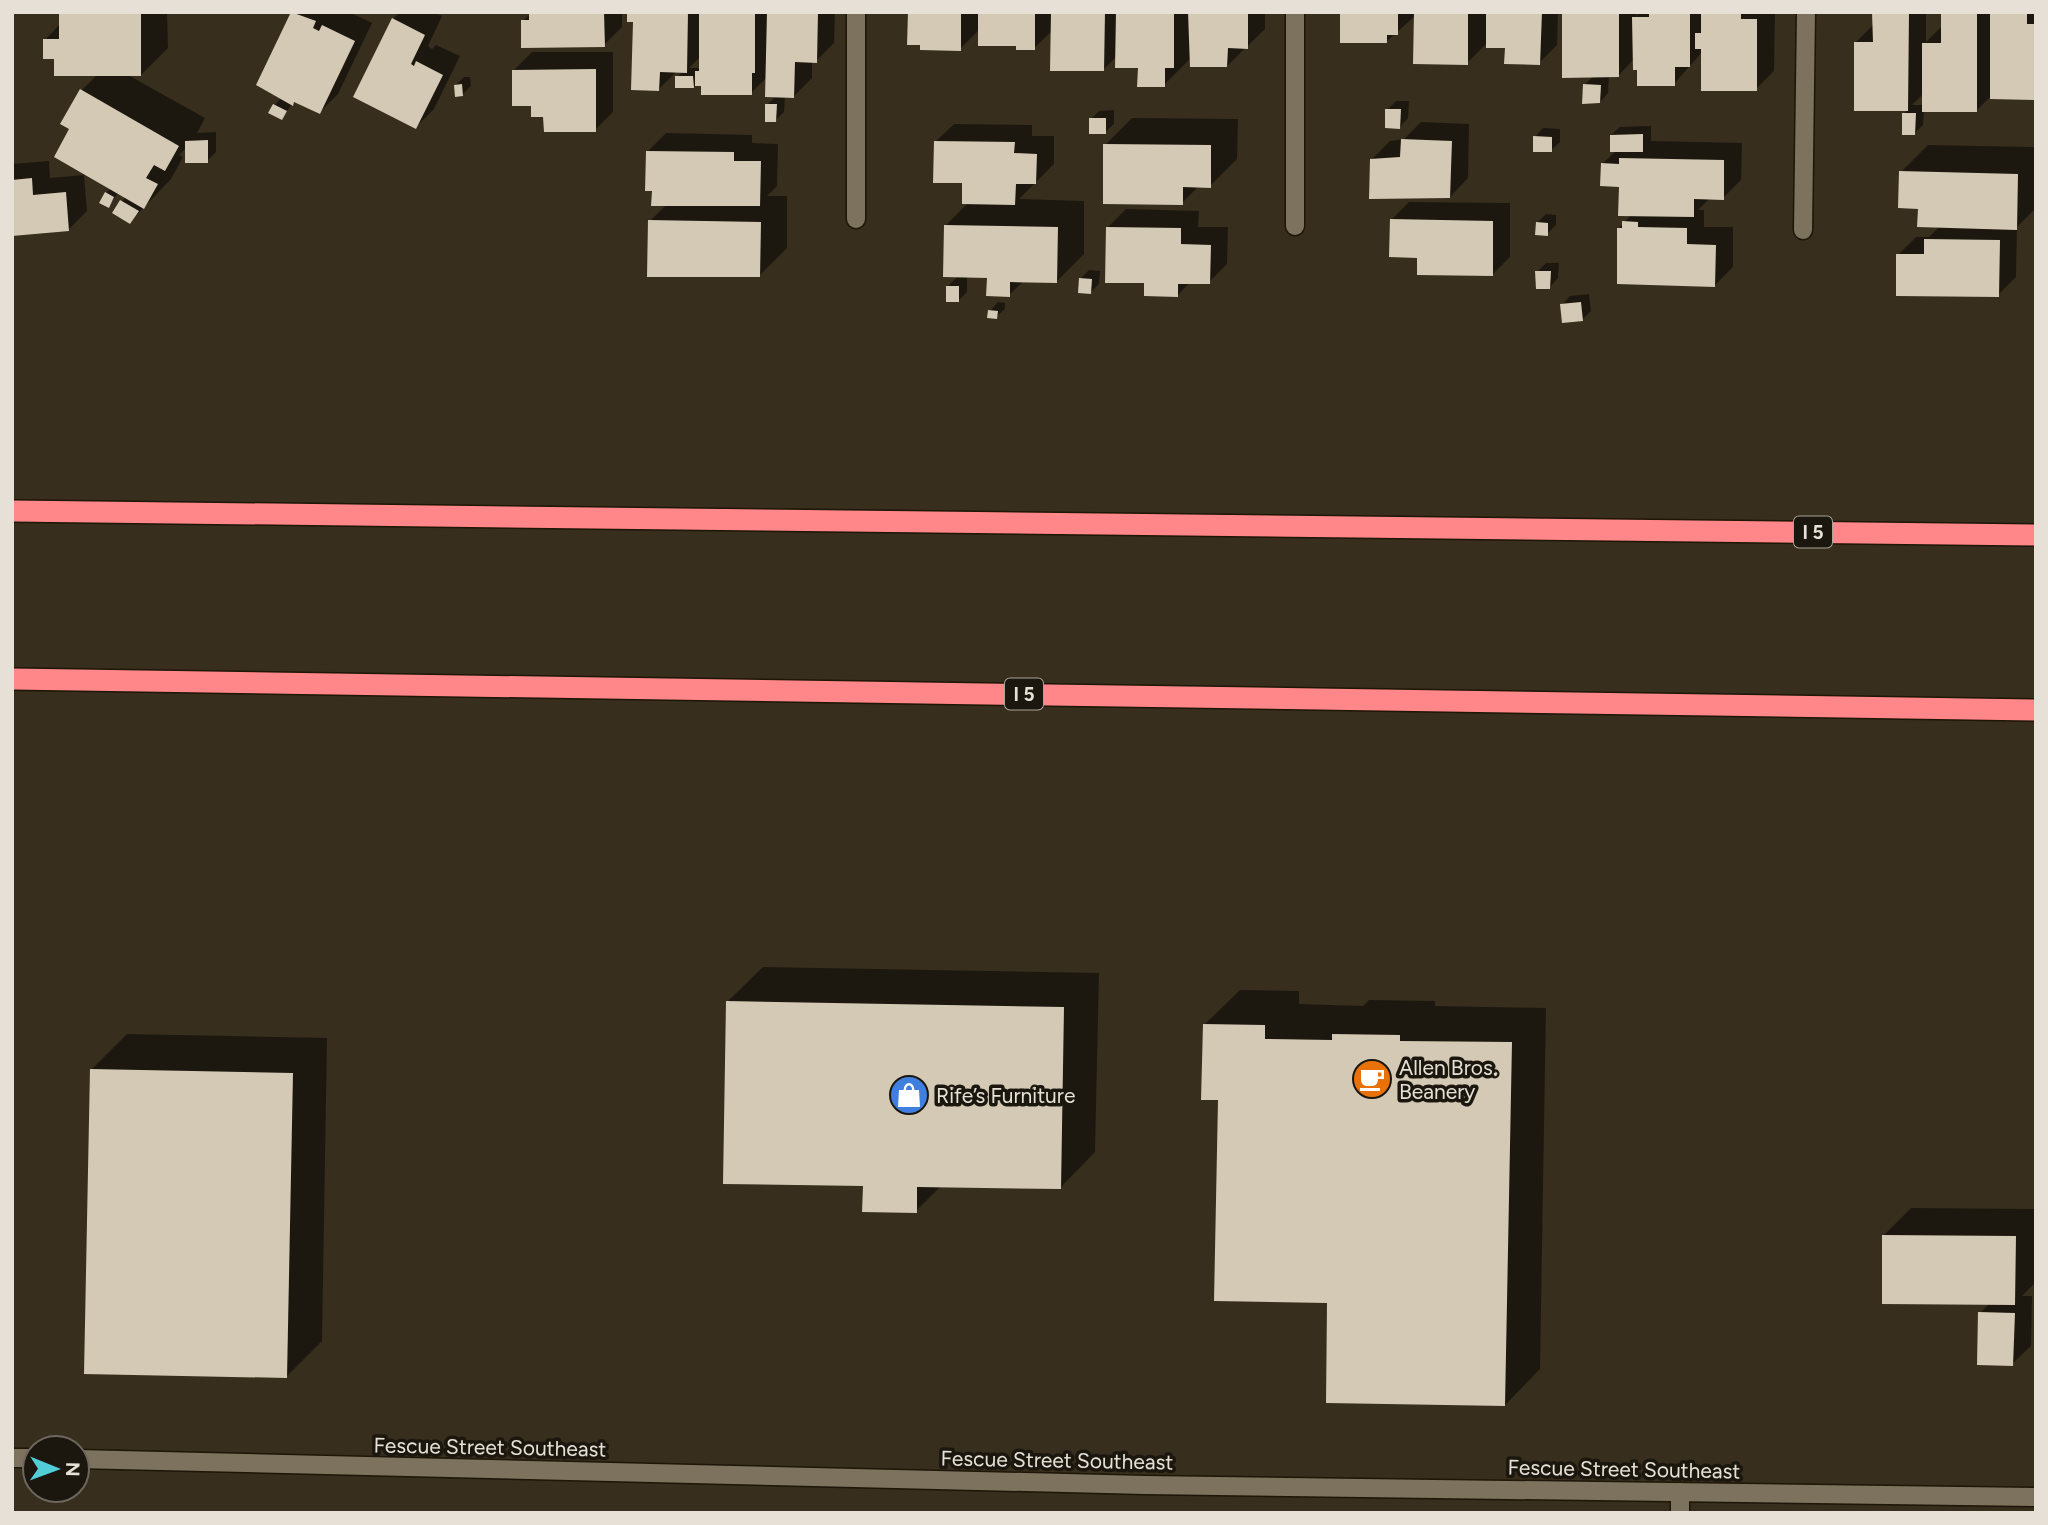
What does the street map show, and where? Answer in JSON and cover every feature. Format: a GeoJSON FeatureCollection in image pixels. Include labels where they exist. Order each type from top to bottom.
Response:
{"type":"FeatureCollection","features":[{"type":"Feature","properties":{"kind":"highway","name":"I 5"},"geometry":{"type":"LineString","coordinates":[[12,511],[2036,535]]}},
{"type":"Feature","properties":{"kind":"highway","name":"I 5"},"geometry":{"type":"LineString","coordinates":[[12,678],[2036,710]]}},
{"type":"Feature","properties":{"kind":"street"},"geometry":{"type":"LineString","coordinates":[[856,12],[856,219]]}},
{"type":"Feature","properties":{"kind":"street"},"geometry":{"type":"LineString","coordinates":[[1295,12],[1295,226]]}},
{"type":"Feature","properties":{"kind":"street"},"geometry":{"type":"LineString","coordinates":[[1804,230],[1806,12]]}},
{"type":"Feature","properties":{"kind":"street","name":"Fescue Street Southeast"},"geometry":{"type":"LineString","coordinates":[[91,1459],[1159,1486],[2036,1497]]}},
{"type":"Feature","properties":{"kind":"street"},"geometry":{"type":"LineString","coordinates":[[1680,1492],[1680,1513]]}},
{"type":"Feature","properties":{"kind":"building"},"geometry":{"type":"Polygon","coordinates":[[[59,12],[141,12],[141,76],[54,76],[54,59],[43,59],[43,39],[59,39],[59,12]]]}},
{"type":"Feature","properties":{"kind":"building"},"geometry":{"type":"Polygon","coordinates":[[[291,12],[316,21],[313,28],[319,31],[322,25],[355,41],[320,114],[294,102],[293,106],[256,85],[291,12]]]}},
{"type":"Feature","properties":{"kind":"building"},"geometry":{"type":"Polygon","coordinates":[[[529,12],[604,12],[605,47],[521,48],[521,20],[529,20],[529,12]]]}},
{"type":"Feature","properties":{"kind":"building"},"geometry":{"type":"Polygon","coordinates":[[[627,12],[688,12],[687,73],[660,72],[659,91],[631,90],[633,22],[627,22],[627,12]]]}},
{"type":"Feature","properties":{"kind":"building"},"geometry":{"type":"Polygon","coordinates":[[[699,12],[755,12],[755,73],[752,73],[752,95],[701,95],[701,86],[695,86],[695,71],[699,71],[699,12]]]}},
{"type":"Feature","properties":{"kind":"building"},"geometry":{"type":"Polygon","coordinates":[[[767,12],[818,12],[817,63],[795,62],[794,98],[765,97],[767,12]]]}},
{"type":"Feature","properties":{"kind":"building"},"geometry":{"type":"Polygon","coordinates":[[[908,12],[961,12],[961,51],[920,50],[920,45],[907,45],[908,12]]]}},
{"type":"Feature","properties":{"kind":"building"},"geometry":{"type":"Polygon","coordinates":[[[978,12],[1035,12],[1035,50],[1016,50],[1016,46],[978,46],[978,12]]]}},
{"type":"Feature","properties":{"kind":"building"},"geometry":{"type":"Polygon","coordinates":[[[1051,12],[1105,12],[1104,71],[1050,71],[1051,12]]]}},
{"type":"Feature","properties":{"kind":"building"},"geometry":{"type":"Polygon","coordinates":[[[1116,12],[1174,12],[1174,68],[1165,68],[1165,87],[1137,87],[1138,68],[1115,68],[1116,12]]]}},
{"type":"Feature","properties":{"kind":"building"},"geometry":{"type":"Polygon","coordinates":[[[1188,12],[1248,12],[1248,49],[1228,48],[1227,67],[1190,67],[1188,12]]]}},
{"type":"Feature","properties":{"kind":"building"},"geometry":{"type":"Polygon","coordinates":[[[1340,12],[1398,12],[1398,35],[1387,35],[1387,43],[1340,43],[1340,12]]]}},
{"type":"Feature","properties":{"kind":"building"},"geometry":{"type":"Polygon","coordinates":[[[1414,12],[1468,12],[1468,65],[1413,64],[1414,12]]]}},
{"type":"Feature","properties":{"kind":"building"},"geometry":{"type":"Polygon","coordinates":[[[1486,12],[1542,12],[1540,65],[1504,64],[1505,48],[1486,48],[1486,12]]]}},
{"type":"Feature","properties":{"kind":"building"},"geometry":{"type":"Polygon","coordinates":[[[1562,12],[1619,12],[1619,77],[1562,78],[1562,12]]]}},
{"type":"Feature","properties":{"kind":"building"},"geometry":{"type":"Polygon","coordinates":[[[1649,12],[1690,12],[1690,67],[1675,67],[1675,86],[1637,86],[1637,70],[1633,70],[1632,17],[1649,17],[1649,12]]]}},
{"type":"Feature","properties":{"kind":"building"},"geometry":{"type":"Polygon","coordinates":[[[1701,12],[1741,12],[1741,19],[1757,19],[1757,91],[1701,91],[1701,49],[1695,49],[1695,33],[1701,33],[1701,12]]]}},
{"type":"Feature","properties":{"kind":"building"},"geometry":{"type":"Polygon","coordinates":[[[1872,12],[1909,12],[1908,111],[1854,111],[1854,42],[1873,42],[1872,12]]]}},
{"type":"Feature","properties":{"kind":"building"},"geometry":{"type":"Polygon","coordinates":[[[1941,12],[1977,12],[1977,112],[1922,112],[1922,43],[1941,43],[1941,12]]]}},
{"type":"Feature","properties":{"kind":"building"},"geometry":{"type":"Polygon","coordinates":[[[1990,12],[2027,12],[2027,24],[2036,24],[2036,100],[1990,99],[1990,12]]]}},
{"type":"Feature","properties":{"kind":"building"},"geometry":{"type":"Polygon","coordinates":[[[392,18],[425,35],[411,64],[414,66],[416,61],[443,75],[416,129],[353,97],[392,18]]]}},
{"type":"Feature","properties":{"kind":"building"},"geometry":{"type":"Polygon","coordinates":[[[596,69],[596,132],[544,132],[543,117],[531,117],[531,106],[512,106],[512,70],[596,69]]]}},
{"type":"Feature","properties":{"kind":"building"},"geometry":{"type":"Polygon","coordinates":[[[675,76],[693,76],[694,88],[675,88],[675,76]]]}},
{"type":"Feature","properties":{"kind":"building"},"geometry":{"type":"Polygon","coordinates":[[[462,84],[463,96],[455,97],[454,85],[462,84]]]}},
{"type":"Feature","properties":{"kind":"building"},"geometry":{"type":"Polygon","coordinates":[[[1583,84],[1601,85],[1600,103],[1582,104],[1583,84]]]}},
{"type":"Feature","properties":{"kind":"building"},"geometry":{"type":"Polygon","coordinates":[[[80,89],[179,146],[165,171],[154,165],[146,178],[158,184],[144,209],[54,157],[69,129],[60,124],[80,89]]]}},
{"type":"Feature","properties":{"kind":"building"},"geometry":{"type":"Polygon","coordinates":[[[273,104],[287,111],[282,120],[268,113],[273,104]]]}},
{"type":"Feature","properties":{"kind":"building"},"geometry":{"type":"Polygon","coordinates":[[[765,104],[777,104],[776,122],[765,122],[765,104]]]}},
{"type":"Feature","properties":{"kind":"building"},"geometry":{"type":"Polygon","coordinates":[[[1385,109],[1401,109],[1400,129],[1385,128],[1385,109]]]}},
{"type":"Feature","properties":{"kind":"building"},"geometry":{"type":"Polygon","coordinates":[[[1902,113],[1916,113],[1915,135],[1902,135],[1902,113]]]}},
{"type":"Feature","properties":{"kind":"building"},"geometry":{"type":"Polygon","coordinates":[[[1089,118],[1106,118],[1106,134],[1089,134],[1089,118]]]}},
{"type":"Feature","properties":{"kind":"building"},"geometry":{"type":"Polygon","coordinates":[[[1643,134],[1643,152],[1610,152],[1610,135],[1643,134]]]}},
{"type":"Feature","properties":{"kind":"building"},"geometry":{"type":"Polygon","coordinates":[[[1533,136],[1552,137],[1552,152],[1533,152],[1533,136]]]}},
{"type":"Feature","properties":{"kind":"building"},"geometry":{"type":"Polygon","coordinates":[[[1401,139],[1452,141],[1450,198],[1369,199],[1370,159],[1400,157],[1401,139]]]}},
{"type":"Feature","properties":{"kind":"building"},"geometry":{"type":"Polygon","coordinates":[[[208,140],[208,163],[185,163],[185,141],[208,140]]]}},
{"type":"Feature","properties":{"kind":"building"},"geometry":{"type":"Polygon","coordinates":[[[934,141],[1015,142],[1014,153],[1037,154],[1036,184],[1016,184],[1015,205],[962,204],[962,183],[933,183],[934,141]]]}},
{"type":"Feature","properties":{"kind":"building"},"geometry":{"type":"Polygon","coordinates":[[[1103,144],[1211,145],[1211,188],[1183,187],[1183,205],[1103,204],[1103,144]]]}},
{"type":"Feature","properties":{"kind":"building"},"geometry":{"type":"Polygon","coordinates":[[[646,151],[734,152],[734,161],[761,161],[760,206],[651,206],[652,191],[645,191],[646,151]]]}},
{"type":"Feature","properties":{"kind":"building"},"geometry":{"type":"Polygon","coordinates":[[[1619,158],[1724,160],[1724,200],[1694,199],[1694,217],[1618,216],[1619,187],[1600,186],[1601,163],[1619,164],[1619,158]]]}},
{"type":"Feature","properties":{"kind":"building"},"geometry":{"type":"Polygon","coordinates":[[[1899,171],[2018,174],[2017,230],[1917,227],[1918,209],[1898,208],[1899,171]]]}},
{"type":"Feature","properties":{"kind":"building"},"geometry":{"type":"Polygon","coordinates":[[[32,178],[33,195],[66,192],[69,231],[12,236],[12,180],[32,178]]]}},
{"type":"Feature","properties":{"kind":"building"},"geometry":{"type":"Polygon","coordinates":[[[105,192],[114,197],[109,208],[99,203],[105,192]]]}},
{"type":"Feature","properties":{"kind":"building"},"geometry":{"type":"Polygon","coordinates":[[[120,200],[139,211],[130,224],[112,213],[120,200]]]}},
{"type":"Feature","properties":{"kind":"building"},"geometry":{"type":"Polygon","coordinates":[[[1390,219],[1493,221],[1493,276],[1417,275],[1417,258],[1389,257],[1390,219]]]}},
{"type":"Feature","properties":{"kind":"building"},"geometry":{"type":"Polygon","coordinates":[[[648,220],[761,222],[760,277],[647,277],[648,220]]]}},
{"type":"Feature","properties":{"kind":"building"},"geometry":{"type":"Polygon","coordinates":[[[1622,221],[1638,222],[1638,227],[1687,228],[1687,244],[1716,245],[1715,287],[1617,284],[1617,228],[1622,228],[1622,221]]]}},
{"type":"Feature","properties":{"kind":"building"},"geometry":{"type":"Polygon","coordinates":[[[1536,222],[1548,223],[1548,236],[1535,235],[1536,222]]]}},
{"type":"Feature","properties":{"kind":"building"},"geometry":{"type":"Polygon","coordinates":[[[944,225],[1058,227],[1057,283],[1010,282],[1010,297],[986,296],[987,278],[943,277],[944,225]]]}},
{"type":"Feature","properties":{"kind":"building"},"geometry":{"type":"Polygon","coordinates":[[[1106,227],[1181,228],[1181,244],[1211,245],[1210,284],[1178,284],[1178,297],[1144,296],[1144,283],[1105,283],[1106,227]]]}},
{"type":"Feature","properties":{"kind":"building"},"geometry":{"type":"Polygon","coordinates":[[[1924,239],[2000,240],[1999,297],[1896,296],[1896,254],[1924,254],[1924,239]]]}},
{"type":"Feature","properties":{"kind":"building"},"geometry":{"type":"Polygon","coordinates":[[[1535,271],[1551,271],[1550,289],[1536,289],[1535,271]]]}},
{"type":"Feature","properties":{"kind":"building"},"geometry":{"type":"Polygon","coordinates":[[[1079,278],[1092,279],[1091,294],[1078,293],[1079,278]]]}},
{"type":"Feature","properties":{"kind":"building"},"geometry":{"type":"Polygon","coordinates":[[[946,286],[959,286],[959,302],[946,302],[946,286]]]}},
{"type":"Feature","properties":{"kind":"building"},"geometry":{"type":"Polygon","coordinates":[[[1581,302],[1583,321],[1562,323],[1560,304],[1581,302]]]}},
{"type":"Feature","properties":{"kind":"building"},"geometry":{"type":"Polygon","coordinates":[[[988,310],[998,311],[997,319],[987,318],[988,310]]]}},
{"type":"Feature","properties":{"kind":"building"},"geometry":{"type":"Polygon","coordinates":[[[726,1001],[1064,1007],[1061,1189],[917,1187],[917,1213],[862,1212],[863,1186],[723,1184],[726,1001]]]}},
{"type":"Feature","properties":{"kind":"building"},"geometry":{"type":"Polygon","coordinates":[[[1203,1024],[1265,1025],[1265,1039],[1332,1040],[1332,1034],[1400,1035],[1400,1041],[1512,1042],[1505,1406],[1326,1403],[1327,1303],[1214,1301],[1218,1100],[1201,1100],[1203,1024]]]}},
{"type":"Feature","properties":{"kind":"building"},"geometry":{"type":"Polygon","coordinates":[[[90,1069],[293,1073],[287,1378],[84,1374],[90,1069]]]}},
{"type":"Feature","properties":{"kind":"building"},"geometry":{"type":"Polygon","coordinates":[[[1882,1235],[2016,1236],[2015,1305],[1882,1304],[1882,1235]]]}},
{"type":"Feature","properties":{"kind":"building"},"geometry":{"type":"Polygon","coordinates":[[[1978,1312],[2015,1313],[2013,1366],[1977,1365],[1978,1312]]]}},
{"type":"Feature","properties":{"kind":"place","name":"Allen Bros. Beanery"},"geometry":{"type":"Point","coordinates":[1372,1079]}},
{"type":"Feature","properties":{"kind":"place","name":"Rife’s Furniture"},"geometry":{"type":"Point","coordinates":[909,1095]}}]}
